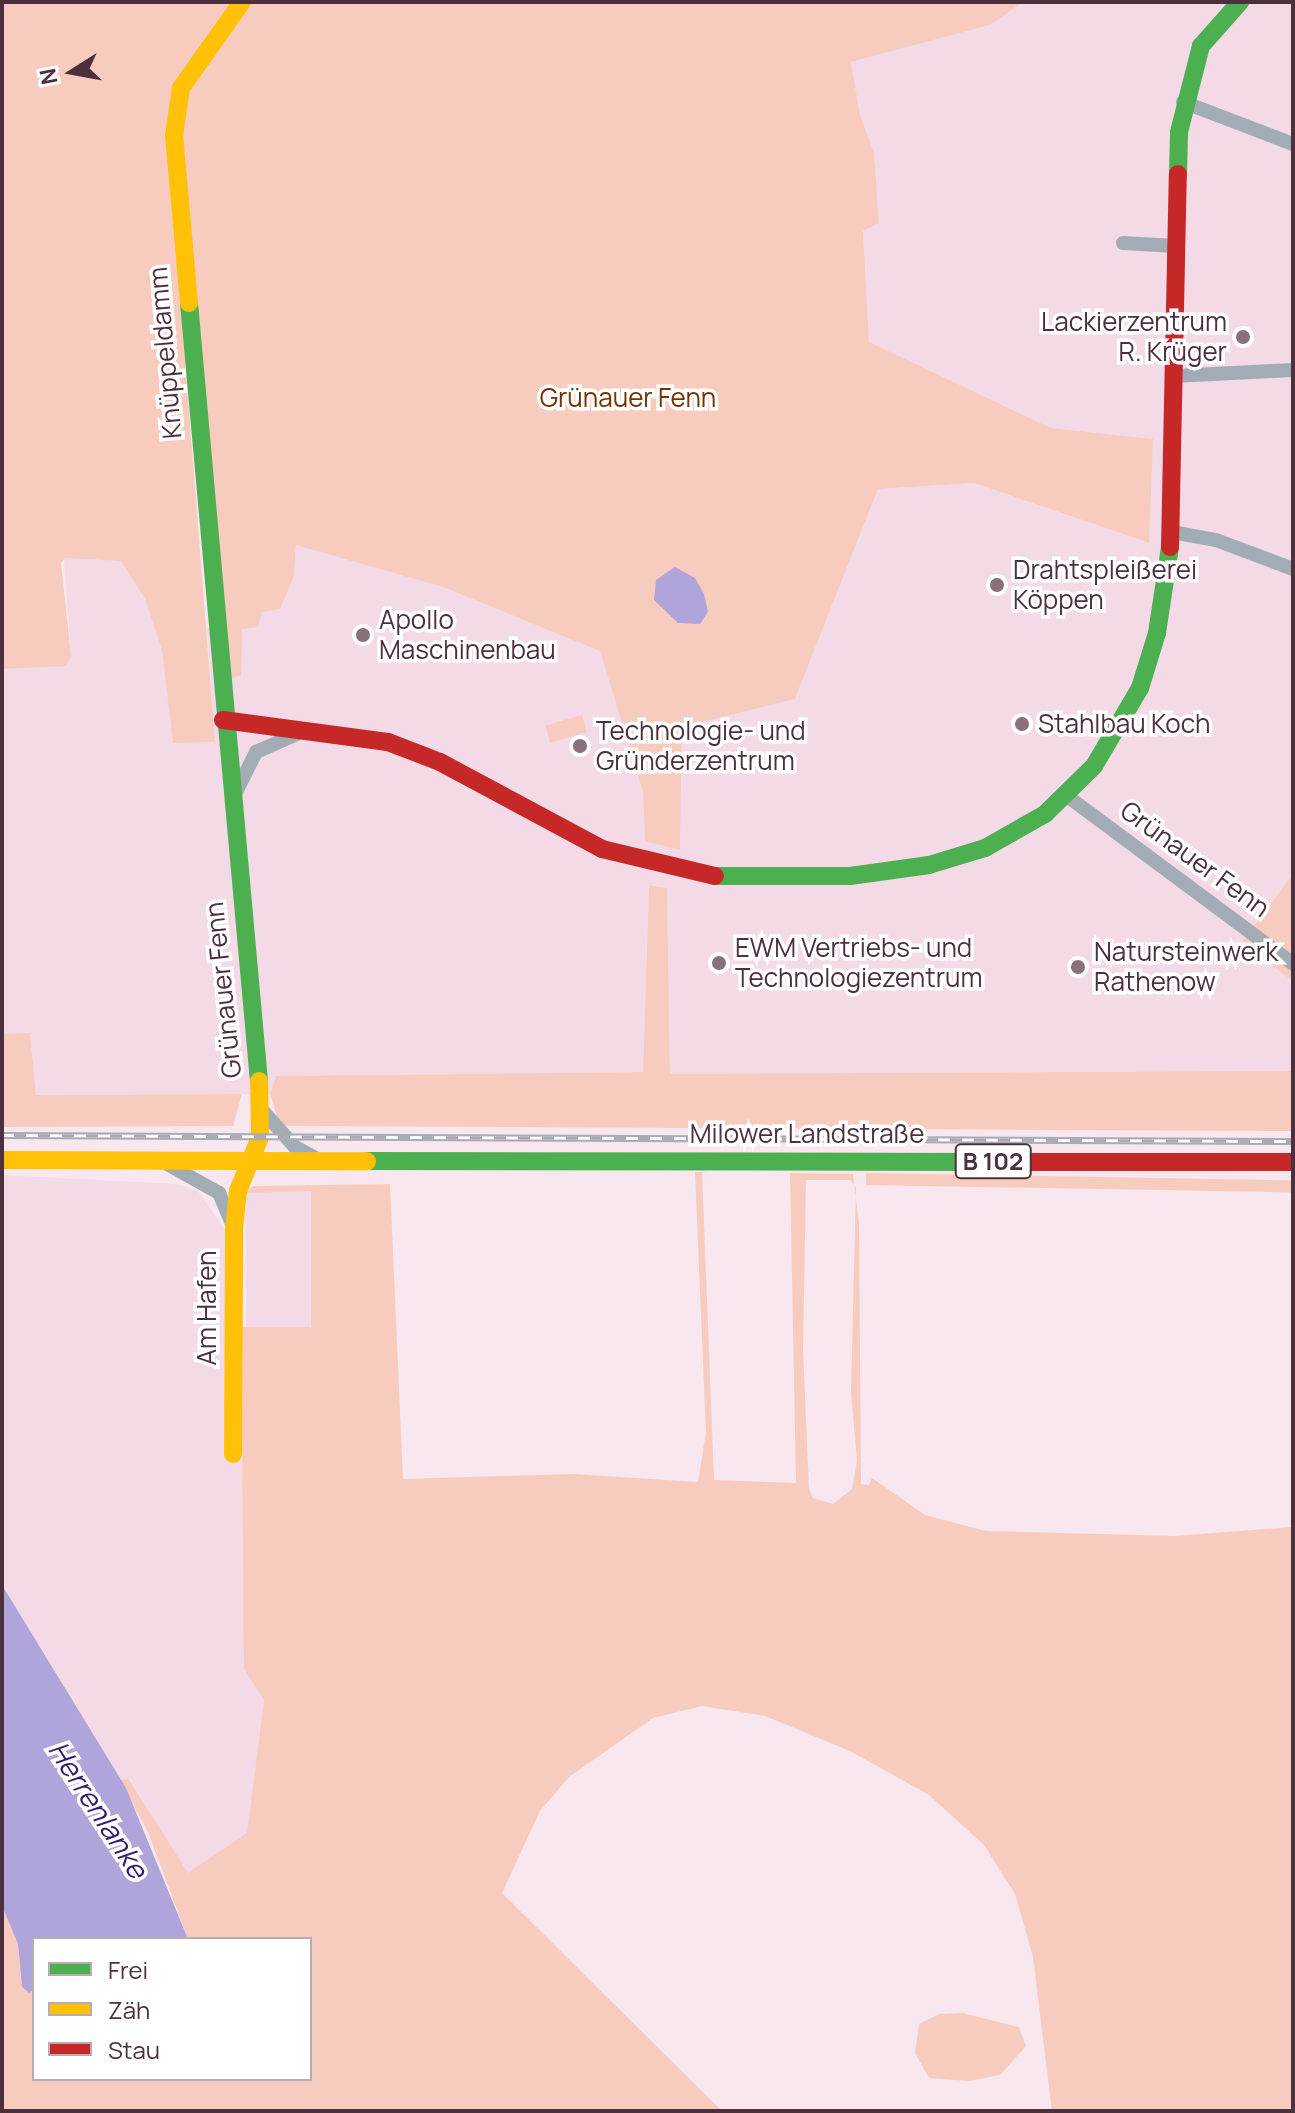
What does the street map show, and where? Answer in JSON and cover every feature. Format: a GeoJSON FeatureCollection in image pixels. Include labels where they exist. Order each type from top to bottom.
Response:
{"type":"FeatureCollection","features":[{"type":"Feature","properties":{"kind":"street","name":"Knüppeldamm"},"geometry":{"type":"LineString","coordinates":[[223,720],[174,136],[181,88],[242,2]]}},
{"type":"Feature","properties":{"kind":"street","name":"Grünauer Fenn"},"geometry":{"type":"LineString","coordinates":[[248,1164],[260,1137],[261,1109],[223,720],[388,742],[427,755],[602,849],[692,874],[739,879],[850,876],[954,858],[1025,828],[1067,796],[1119,731],[1140,688],[1157,633],[1172,532],[1175,246],[1183,102],[1201,46],[1240,2]]}},
{"type":"Feature","properties":{"kind":"street"},"geometry":{"type":"LineString","coordinates":[[1183,102],[1293,144]]}},
{"type":"Feature","properties":{"kind":"street"},"geometry":{"type":"LineString","coordinates":[[1123,243],[1175,246]]}},
{"type":"Feature","properties":{"kind":"street"},"geometry":{"type":"LineString","coordinates":[[1174,376],[1293,370]]}},
{"type":"Feature","properties":{"kind":"street"},"geometry":{"type":"LineString","coordinates":[[1172,532],[1216,540],[1293,569]]}},
{"type":"Feature","properties":{"kind":"street","name":"Grünauer Fenn"},"geometry":{"type":"LineString","coordinates":[[232,808],[243,771],[256,752],[290,734],[323,732]]}},
{"type":"Feature","properties":{"kind":"street","name":"Grünauer Fenn"},"geometry":{"type":"LineString","coordinates":[[1067,796],[1293,964]]}},
{"type":"Feature","properties":{"kind":"street"},"geometry":{"type":"LineString","coordinates":[[261,1109],[295,1147],[321,1161]]}},
{"type":"Feature","properties":{"kind":"street","name":"Milower Landstraße"},"geometry":{"type":"LineString","coordinates":[[2,1160],[248,1164],[321,1161],[1293,1162]]}},
{"type":"Feature","properties":{"kind":"street","name":"Milower Landstraße"},"geometry":{"type":"LineString","coordinates":[[163,1162],[219,1193],[234,1229]]}},
{"type":"Feature","properties":{"kind":"street","name":"Am Hafen"},"geometry":{"type":"LineString","coordinates":[[233,1454],[234,1229],[238,1191],[248,1164]]}},
{"type":"Feature","properties":{"kind":"shaded area"},"geometry":{"type":"Polygon","coordinates":[[[1023,2],[1293,2],[1293,874],[1241,942],[1293,981],[1293,1071],[670,1074],[667,888],[649,885],[643,1072],[276,1076],[270,1094],[36,1095],[30,1033],[2,1034],[2,669],[66,665],[71,656],[64,558],[121,561],[145,599],[162,651],[173,743],[215,742],[207,628],[242,628],[262,612],[294,576],[296,544],[443,587],[600,650],[643,792],[645,841],[680,849],[682,727],[795,699],[878,489],[974,483],[1148,543],[1153,439],[1051,428],[869,343],[863,231],[879,223],[874,152],[860,115],[851,62],[990,25],[1023,2]]]}},
{"type":"Feature","properties":{"kind":"shaded area"},"geometry":{"type":"Polygon","coordinates":[[[2,1175],[177,1184],[198,1191],[228,1234],[244,1431],[244,1669],[264,1699],[247,1833],[188,1874],[130,1779],[120,1780],[2,1585],[2,1175]]]}},
{"type":"Feature","properties":{"kind":"shaded area"},"geometry":{"type":"Polygon","coordinates":[[[246,1191],[311,1191],[311,1327],[246,1327],[246,1191]]]}},
{"type":"Feature","properties":{"kind":"green space"},"geometry":{"type":"Polygon","coordinates":[[[2,2],[237,2],[188,65],[170,170],[215,742],[173,743],[162,651],[145,599],[121,561],[65,558],[61,563],[71,656],[66,666],[2,669],[2,2]]]}},
{"type":"Feature","properties":{"kind":"green space","name":"Grünauer Fenn"},"geometry":{"type":"Polygon","coordinates":[[[249,2],[1023,2],[990,25],[851,62],[860,115],[874,152],[879,223],[863,231],[869,342],[1051,428],[1153,439],[1149,543],[974,483],[878,489],[795,699],[682,727],[680,850],[645,841],[643,792],[600,651],[443,587],[296,545],[294,576],[280,609],[262,612],[258,627],[242,629],[241,675],[228,680],[180,117],[199,68],[249,2]]]}},
{"type":"Feature","properties":{"kind":"green space"},"geometry":{"type":"Polygon","coordinates":[[[582,715],[587,732],[550,743],[545,725],[582,715]]]}},
{"type":"Feature","properties":{"kind":"green space"},"geometry":{"type":"Polygon","coordinates":[[[1293,874],[1293,981],[1241,943],[1293,874]]]}},
{"type":"Feature","properties":{"kind":"green space"},"geometry":{"type":"Polygon","coordinates":[[[649,885],[667,888],[670,1074],[1293,1071],[1293,1131],[284,1126],[278,1120],[270,1094],[276,1076],[643,1072],[649,885]]]}},
{"type":"Feature","properties":{"kind":"green space"},"geometry":{"type":"Polygon","coordinates":[[[30,1033],[36,1095],[242,1094],[233,1126],[2,1127],[2,1034],[30,1033]]]}},
{"type":"Feature","properties":{"kind":"green space"},"geometry":{"type":"Polygon","coordinates":[[[695,1172],[702,1172],[714,1480],[796,1483],[790,1173],[853,1174],[854,1185],[850,1180],[806,1180],[803,1350],[809,1489],[813,1498],[833,1504],[852,1489],[857,1461],[851,1392],[856,1197],[859,1223],[861,1484],[869,1485],[872,1478],[925,1515],[986,1531],[1174,1536],[1293,1527],[1293,2111],[1052,2111],[1033,1957],[1015,1894],[984,1845],[929,1795],[850,1751],[765,1716],[702,1706],[653,1718],[569,1777],[540,1811],[502,1893],[722,2111],[2,2111],[2,1906],[18,1944],[21,1981],[32,1988],[32,2081],[312,2081],[312,1937],[187,1937],[148,1832],[120,1780],[129,1779],[188,1873],[247,1833],[264,1700],[244,1669],[241,1327],[311,1327],[311,1191],[246,1193],[253,1186],[390,1184],[403,1479],[573,1474],[698,1482],[706,1432],[695,1172]]]}},
{"type":"Feature","properties":{"kind":"green space"},"geometry":{"type":"Polygon","coordinates":[[[866,1173],[1293,1180],[1293,1192],[866,1185],[866,1173]]]}},
{"type":"Feature","properties":{"kind":"green space"},"geometry":{"type":"Polygon","coordinates":[[[963,2013],[1019,2027],[1026,2046],[1000,2075],[969,2081],[929,2078],[915,2053],[919,2024],[939,2014],[963,2013]]]}},
{"type":"Feature","properties":{"kind":"water"},"geometry":{"type":"Polygon","coordinates":[[[675,567],[695,578],[704,594],[708,612],[700,624],[678,623],[654,600],[656,580],[675,567]]]}},
{"type":"Feature","properties":{"kind":"water","name":"Herrenlanke"},"geometry":{"type":"Polygon","coordinates":[[[2,1585],[126,1788],[187,1937],[32,1937],[32,1991],[29,1993],[22,1987],[18,1944],[2,1906],[2,1585]]]}},
{"type":"Feature","properties":{"kind":"railway"},"geometry":{"type":"LineString","coordinates":[[2,1135],[1293,1141]]}},
{"type":"Feature","properties":{"kind":"traffic: fast"},"geometry":{"type":"LineString","coordinates":[[1178,174],[1179,132],[1201,46],[1240,2]]}},
{"type":"Feature","properties":{"kind":"traffic: fast"},"geometry":{"type":"LineString","coordinates":[[189,303],[259,1081]]}},
{"type":"Feature","properties":{"kind":"traffic: fast"},"geometry":{"type":"LineString","coordinates":[[715,876],[850,876],[929,865],[985,848],[1045,814],[1094,766],[1140,688],[1157,633],[1170,547]]}},
{"type":"Feature","properties":{"kind":"traffic: fast"},"geometry":{"type":"LineString","coordinates":[[367,1161],[986,1162]]}},
{"type":"Feature","properties":{"kind":"traffic: slow"},"geometry":{"type":"LineString","coordinates":[[189,303],[174,136],[181,88],[242,2]]}},
{"type":"Feature","properties":{"kind":"traffic: slow"},"geometry":{"type":"LineString","coordinates":[[233,1454],[234,1229],[238,1191],[260,1137],[259,1081]]}},
{"type":"Feature","properties":{"kind":"traffic: slow"},"geometry":{"type":"LineString","coordinates":[[2,1160],[367,1161]]}},
{"type":"Feature","properties":{"kind":"traffic: jam"},"geometry":{"type":"LineString","coordinates":[[1170,547],[1178,174]]}},
{"type":"Feature","properties":{"kind":"traffic: jam"},"geometry":{"type":"LineString","coordinates":[[223,720],[388,742],[440,762],[602,849],[715,876]]}},
{"type":"Feature","properties":{"kind":"traffic: jam"},"geometry":{"type":"LineString","coordinates":[[986,1162],[1293,1162]]}},
{"type":"Feature","properties":{"kind":"place","name":"Lackierzentrum R. Krüger"},"geometry":{"type":"Point","coordinates":[1243,337]}},
{"type":"Feature","properties":{"kind":"place","name":"Drahtspleißerei Köppen"},"geometry":{"type":"Point","coordinates":[997,585]}},
{"type":"Feature","properties":{"kind":"place","name":"Apollo Maschinenbau"},"geometry":{"type":"Point","coordinates":[363,635]}},
{"type":"Feature","properties":{"kind":"place","name":"Stahlbau Koch"},"geometry":{"type":"Point","coordinates":[1022,724]}},
{"type":"Feature","properties":{"kind":"place","name":"Technologie- und Gründerzentrum"},"geometry":{"type":"Point","coordinates":[580,746]}},
{"type":"Feature","properties":{"kind":"place","name":"EWM Vertriebs- und Technologiezentrum"},"geometry":{"type":"Point","coordinates":[719,963]}},
{"type":"Feature","properties":{"kind":"place","name":"Natursteinwerk Rathenow"},"geometry":{"type":"Point","coordinates":[1078,967]}}]}
